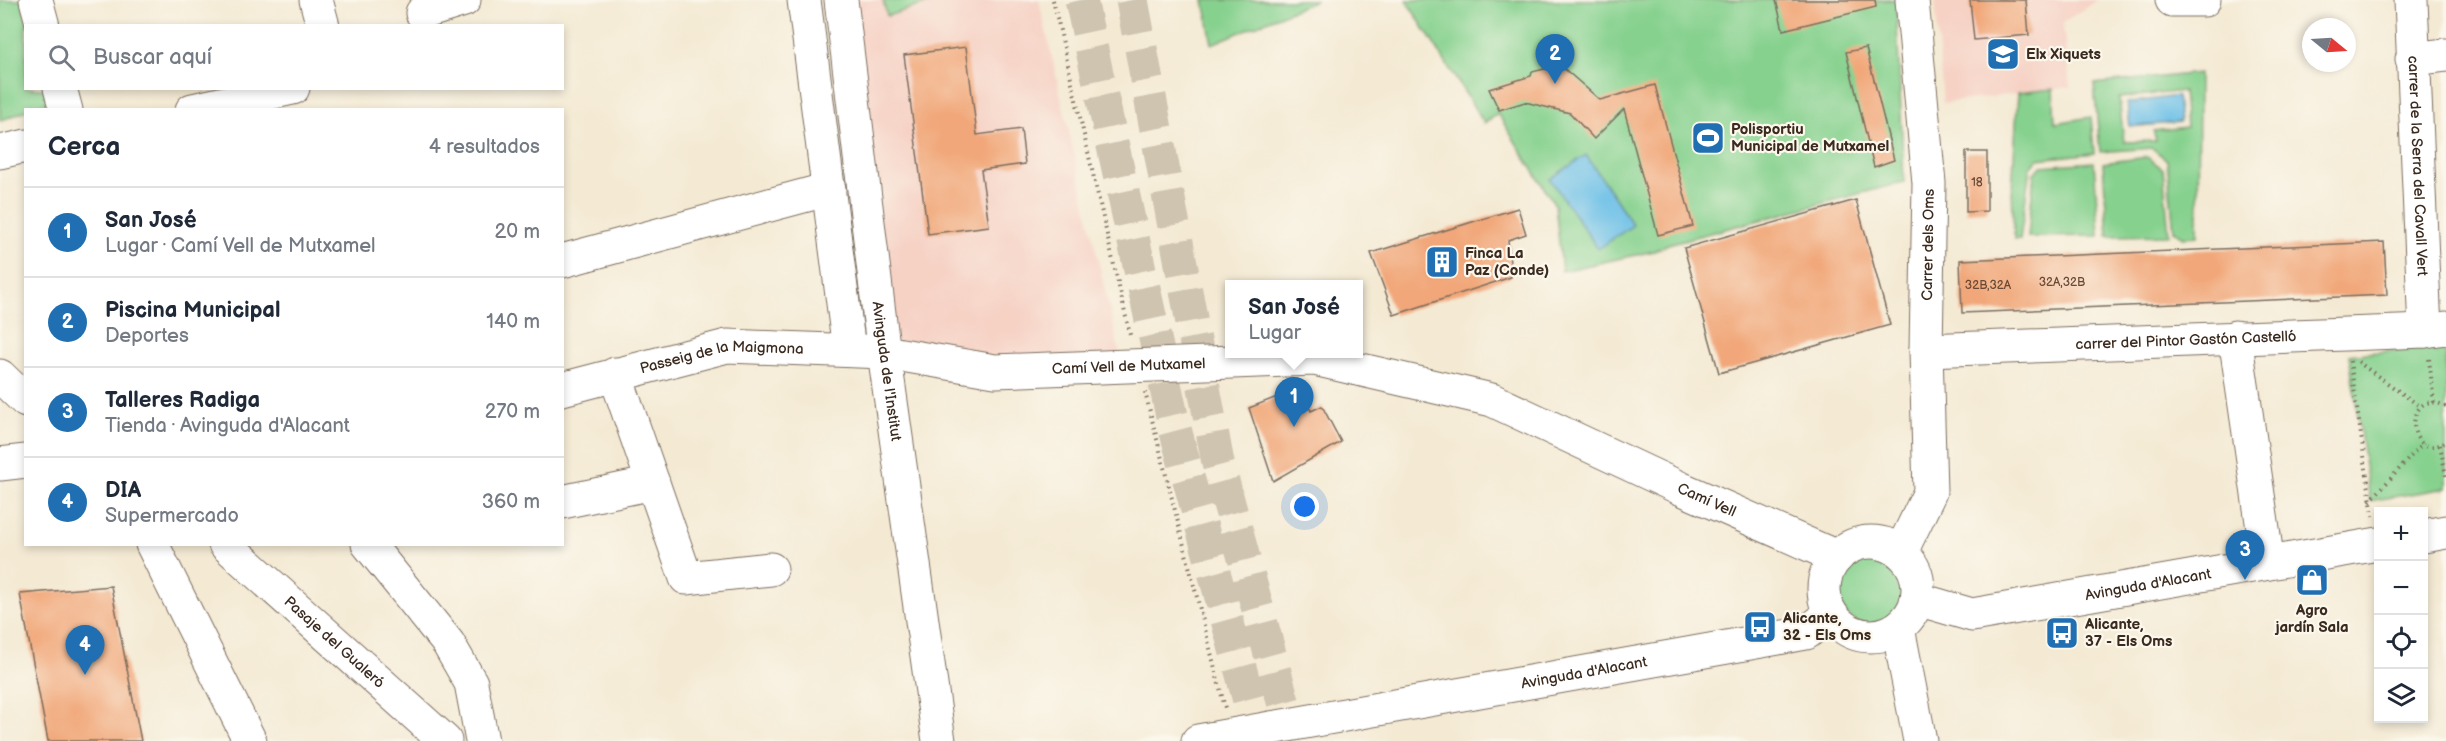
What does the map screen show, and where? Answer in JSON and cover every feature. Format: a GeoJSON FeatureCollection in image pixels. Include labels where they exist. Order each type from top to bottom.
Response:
{"type":"FeatureCollection","features":[{"type":"Feature","properties":{"kind":"street"},"geometry":{"type":"LineString","coordinates":[[36,0],[42,24]]}},
{"type":"Feature","properties":{"kind":"street"},"geometry":{"type":"LineString","coordinates":[[316,0],[322,24]]}},
{"type":"Feature","properties":{"kind":"street"},"geometry":{"type":"LineString","coordinates":[[422,13],[464,0]]}},
{"type":"Feature","properties":{"kind":"street"},"geometry":{"type":"LineString","coordinates":[[804,0],[849,350]]}},
{"type":"Feature","properties":{"kind":"street","name":"Avinguda de l'Institut"},"geometry":{"type":"LineString","coordinates":[[841,0],[884,352],[939,741]]}},
{"type":"Feature","properties":{"kind":"street","name":"Carrer dels Oms"},"geometry":{"type":"LineString","coordinates":[[1900,552],[1930,492],[1926,350],[1929,183],[1912,0]]}},
{"type":"Feature","properties":{"kind":"street"},"geometry":{"type":"LineString","coordinates":[[2172,0],[2204,0]]}},
{"type":"Feature","properties":{"kind":"street","name":"carrer de la Serra del Cavall Vert"},"geometry":{"type":"LineString","coordinates":[[2411,0],[2412,59],[2433,338]]}},
{"type":"Feature","properties":{"kind":"street"},"geometry":{"type":"LineString","coordinates":[[2412,59],[2446,55]]}},
{"type":"Feature","properties":{"kind":"street"},"geometry":{"type":"LineString","coordinates":[[61,90],[65,108]]}},
{"type":"Feature","properties":{"kind":"street"},"geometry":{"type":"LineString","coordinates":[[201,108],[284,90]]}},
{"type":"Feature","properties":{"kind":"street"},"geometry":{"type":"LineString","coordinates":[[0,152],[24,146]]}},
{"type":"Feature","properties":{"kind":"street"},"geometry":{"type":"LineString","coordinates":[[564,260],[829,189]]}},
{"type":"Feature","properties":{"kind":"street"},"geometry":{"type":"LineString","coordinates":[[2235,337],[2268,563]]}},
{"type":"Feature","properties":{"kind":"street","name":"carrer del Pintor Gastón Castelló"},"geometry":{"type":"LineString","coordinates":[[1926,350],[2235,337],[2433,338]]}},
{"type":"Feature","properties":{"kind":"street","name":"Passeig de la Maigmona"},"geometry":{"type":"LineString","coordinates":[[564,388],[727,346],[884,352]]}},
{"type":"Feature","properties":{"kind":"street","name":"Camí Vell de Mutxamel"},"geometry":{"type":"LineString","coordinates":[[884,352],[995,371],[1314,359],[1491,400],[1579,440]]}},
{"type":"Feature","properties":{"kind":"street"},"geometry":{"type":"LineString","coordinates":[[615,374],[686,578],[771,569]]}},
{"type":"Feature","properties":{"kind":"street"},"geometry":{"type":"LineString","coordinates":[[0,376],[24,399]]}},
{"type":"Feature","properties":{"kind":"street","name":"Camí Vell"},"geometry":{"type":"LineString","coordinates":[[1579,440],[1680,488],[1837,557]]}},
{"type":"Feature","properties":{"kind":"street"},"geometry":{"type":"LineString","coordinates":[[0,464],[24,461]]}},
{"type":"Feature","properties":{"kind":"street"},"geometry":{"type":"LineString","coordinates":[[564,502],[653,483]]}},
{"type":"Feature","properties":{"kind":"street"},"geometry":{"type":"LineString","coordinates":[[2428,535],[2446,532]]}},
{"type":"Feature","properties":{"kind":"street"},"geometry":{"type":"LineString","coordinates":[[1868,542],[1888,545],[1900,552],[1910,562],[1915,573],[1917,599],[1912,611],[1898,628],[1880,635],[1866,636],[1852,632],[1840,624],[1831,614],[1825,599],[1824,584],[1828,569],[1837,557],[1848,548],[1868,542]]}},
{"type":"Feature","properties":{"kind":"street","name":"Avinguda d'Alacant"},"geometry":{"type":"LineString","coordinates":[[1917,599],[1972,615],[2374,545]]}},
{"type":"Feature","properties":{"kind":"street"},"geometry":{"type":"LineString","coordinates":[[153,546],[250,741]]}},
{"type":"Feature","properties":{"kind":"street","name":"Pasaje del Gualeró"},"geometry":{"type":"LineString","coordinates":[[227,546],[445,741]]}},
{"type":"Feature","properties":{"kind":"street"},"geometry":{"type":"LineString","coordinates":[[370,546],[448,643],[471,683],[482,741]]}},
{"type":"Feature","properties":{"kind":"street","name":"Avinguda d'Alacant"},"geometry":{"type":"LineString","coordinates":[[1198,741],[1806,633],[1831,614]]}},
{"type":"Feature","properties":{"kind":"street"},"geometry":{"type":"LineString","coordinates":[[1898,628],[1920,741]]}},
{"type":"Feature","properties":{"kind":"path"},"geometry":{"type":"LineString","coordinates":[[2433,338],[2434,403]]}},
{"type":"Feature","properties":{"kind":"path"},"geometry":{"type":"LineString","coordinates":[[2421,407],[2349,356],[2370,501],[2423,443]]}},
{"type":"Feature","properties":{"kind":"path"},"geometry":{"type":"LineString","coordinates":[[2446,406],[2434,403],[2421,407],[2413,418],[2412,425],[2423,443],[2430,446],[2446,442]]}},
{"type":"Feature","properties":{"kind":"path"},"geometry":{"type":"LineString","coordinates":[[2440,445],[2446,476]]}},
{"type":"Feature","properties":{"kind":"shaded area"},"geometry":{"type":"Polygon","coordinates":[[[846,0],[1039,0],[1121,360],[979,358],[886,339],[846,0]]]}},
{"type":"Feature","properties":{"kind":"shaded area","name":"Elx Xiquets"},"geometry":{"type":"Polygon","coordinates":[[[1935,0],[2098,0],[2063,22],[2070,87],[1943,103],[1935,0]]]}},
{"type":"Feature","properties":{"kind":"green space"},"geometry":{"type":"Polygon","coordinates":[[[0,0],[21,0],[28,24],[24,24],[24,90],[45,90],[49,101],[32,108],[24,108],[24,111],[0,121],[0,0]]]}},
{"type":"Feature","properties":{"kind":"green space"},"geometry":{"type":"Polygon","coordinates":[[[883,0],[938,0],[887,16],[883,0]]]}},
{"type":"Feature","properties":{"kind":"green space"},"geometry":{"type":"Polygon","coordinates":[[[1204,0],[1317,0],[1212,44],[1204,0]]]}},
{"type":"Feature","properties":{"kind":"green space","name":"Polisportiu Municipal de Mutxamel"},"geometry":{"type":"Polygon","coordinates":[[[1406,0],[1896,0],[1904,182],[1668,244],[1654,251],[1562,271],[1555,205],[1498,114],[1484,123],[1406,0]]]}},
{"type":"Feature","properties":{"kind":"green space"},"geometry":{"type":"Polygon","coordinates":[[[2199,73],[2198,235],[2184,237],[2174,231],[2167,160],[2152,148],[2100,152],[2094,84],[2199,73]],[[2183,91],[2119,98],[2124,142],[2155,141],[2154,131],[2186,127],[2183,91]]]}},
{"type":"Feature","properties":{"kind":"green space"},"geometry":{"type":"Polygon","coordinates":[[[2053,89],[2055,123],[2091,117],[2094,153],[2038,159],[2030,167],[2020,239],[2014,239],[2012,189],[2018,93],[2053,89]]]}},
{"type":"Feature","properties":{"kind":"green space"},"geometry":{"type":"Polygon","coordinates":[[[2147,157],[2163,169],[2169,235],[2108,236],[2103,163],[2147,157]]]}},
{"type":"Feature","properties":{"kind":"green space"},"geometry":{"type":"Polygon","coordinates":[[[2094,162],[2099,236],[2028,237],[2034,173],[2042,166],[2094,162]]]}},
{"type":"Feature","properties":{"kind":"green space"},"geometry":{"type":"Polygon","coordinates":[[[2446,345],[2446,488],[2370,501],[2349,355],[2446,345]]]}},
{"type":"Feature","properties":{"kind":"green space"},"geometry":{"type":"Polygon","coordinates":[[[1879,553],[1898,563],[1906,575],[1908,589],[1906,603],[1898,615],[1886,623],[1865,625],[1846,615],[1838,603],[1836,582],[1846,563],[1858,555],[1879,553]]]}},
{"type":"Feature","properties":{"kind":"water"},"geometry":{"type":"Polygon","coordinates":[[[2177,96],[2180,122],[2130,127],[2127,103],[2177,96]]]}},
{"type":"Feature","properties":{"kind":"water"},"geometry":{"type":"Polygon","coordinates":[[[1586,155],[1633,225],[1598,249],[1550,179],[1586,155]]]}},
{"type":"Feature","properties":{"kind":"building"},"geometry":{"type":"Polygon","coordinates":[[[1776,0],[1875,0],[1876,7],[1783,30],[1776,0]]]}},
{"type":"Feature","properties":{"kind":"building"},"geometry":{"type":"Polygon","coordinates":[[[1970,0],[2026,0],[2029,35],[1974,40],[1970,0]]]}},
{"type":"Feature","properties":{"kind":"building"},"geometry":{"type":"Polygon","coordinates":[[[966,47],[977,135],[1021,129],[1025,164],[981,170],[989,226],[928,234],[904,55],[966,47]]]}},
{"type":"Feature","properties":{"kind":"building"},"geometry":{"type":"Polygon","coordinates":[[[1866,48],[1894,160],[1874,167],[1846,52],[1866,48]]]}},
{"type":"Feature","properties":{"kind":"building"},"geometry":{"type":"Polygon","coordinates":[[[1560,65],[1600,100],[1655,85],[1693,226],[1658,235],[1624,109],[1594,139],[1570,113],[1525,102],[1499,110],[1489,89],[1531,76],[1532,72],[1560,65]]]}},
{"type":"Feature","properties":{"kind":"building"},"geometry":{"type":"Polygon","coordinates":[[[1966,152],[1987,152],[1987,211],[1966,212],[1966,152]]]}},
{"type":"Feature","properties":{"kind":"building"},"geometry":{"type":"Polygon","coordinates":[[[1856,200],[1890,325],[1719,373],[1684,248],[1856,200]]]}},
{"type":"Feature","properties":{"kind":"building","name":"Finca La Paz (Conde)"},"geometry":{"type":"Polygon","coordinates":[[[1518,208],[1526,234],[1508,240],[1511,277],[1394,315],[1371,253],[1518,208]]]}},
{"type":"Feature","properties":{"kind":"building"},"geometry":{"type":"Polygon","coordinates":[[[2384,242],[2387,295],[1962,313],[1960,260],[2384,242]]]}},
{"type":"Feature","properties":{"kind":"building"},"geometry":{"type":"Polygon","coordinates":[[[1300,388],[1311,411],[1322,406],[1341,442],[1273,481],[1249,408],[1300,388]]]}},
{"type":"Feature","properties":{"kind":"building"},"geometry":{"type":"Polygon","coordinates":[[[111,586],[141,741],[48,741],[20,594],[111,586]]]}},
{"type":"Feature","properties":{"kind":"tunnel"},"geometry":{"type":"LineString","coordinates":[[1081,0],[1174,425],[1260,741]]}},
{"type":"Feature","properties":{"kind":"tunnel"},"geometry":{"type":"LineString","coordinates":[[1132,0],[1218,463],[1284,705],[1298,741]]}},
{"type":"Feature","properties":{"kind":"place","name":"Elx Xiquets"},"geometry":{"type":"Point","coordinates":[2003,54]}},
{"type":"Feature","properties":{"kind":"place","name":"Piscina Municipal"},"geometry":{"type":"Point","coordinates":[1555,84]}},
{"type":"Feature","properties":{"kind":"place","name":"Polisportiu Municipal de Mutxamel"},"geometry":{"type":"Point","coordinates":[1708,138]}},
{"type":"Feature","properties":{"kind":"place","name":"Finca La Paz (Conde)"},"geometry":{"type":"Point","coordinates":[1442,262]}},
{"type":"Feature","properties":{"kind":"place","name":"San José"},"geometry":{"type":"Point","coordinates":[1294,427]}},
{"type":"Feature","properties":{"kind":"place","name":"Talleres Radiga"},"geometry":{"type":"Point","coordinates":[2245,580]}},
{"type":"Feature","properties":{"kind":"place","name":"Agro jardín Sala"},"geometry":{"type":"Point","coordinates":[2312,580]}},
{"type":"Feature","properties":{"kind":"place","name":"Alicante, 32 - Els Oms"},"geometry":{"type":"Point","coordinates":[1760,627]}},
{"type":"Feature","properties":{"kind":"place","name":"Alicante, 37 - Els Oms"},"geometry":{"type":"Point","coordinates":[2062,633]}},
{"type":"Feature","properties":{"kind":"place","name":"DIA"},"geometry":{"type":"Point","coordinates":[85,675]}}]}
